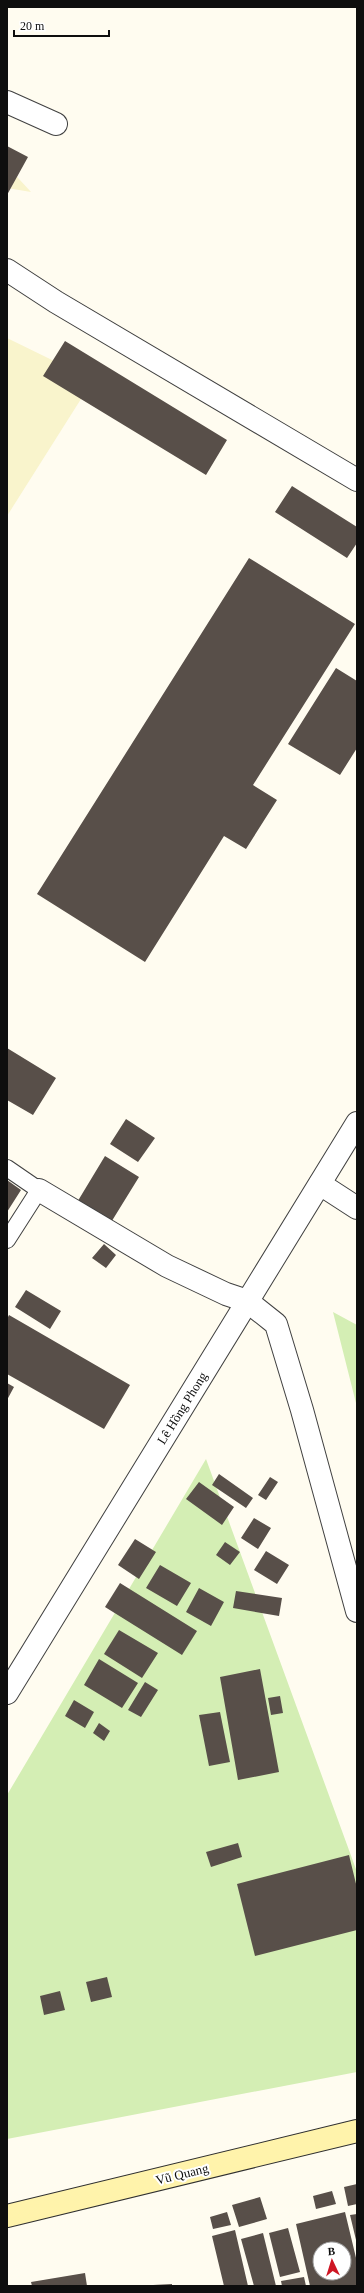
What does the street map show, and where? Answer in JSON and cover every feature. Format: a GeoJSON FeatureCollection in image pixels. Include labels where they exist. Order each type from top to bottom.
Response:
{"type":"FeatureCollection","features":[{"type":"Feature","properties":{"kind":"main road","name":"Vũ Quang"},"geometry":{"type":"LineString","coordinates":[[7,2216],[357,2131]]}},
{"type":"Feature","properties":{"kind":"street"},"geometry":{"type":"LineString","coordinates":[[7,102],[56,124]]}},
{"type":"Feature","properties":{"kind":"street"},"geometry":{"type":"LineString","coordinates":[[7,270],[56,302],[357,480]]}},
{"type":"Feature","properties":{"kind":"street","name":"Lê Hồng Phong"},"geometry":{"type":"LineString","coordinates":[[7,1693],[357,1123]]}},
{"type":"Feature","properties":{"kind":"street"},"geometry":{"type":"LineString","coordinates":[[320,1184],[357,1208]]}},
{"type":"Feature","properties":{"kind":"street"},"geometry":{"type":"LineString","coordinates":[[39,1190],[167,1266],[226,1294],[247,1302],[276,1324],[302,1410],[357,1611]]}},
{"type":"Feature","properties":{"kind":"lane"},"geometry":{"type":"LineString","coordinates":[[7,1168],[39,1190],[7,1240]]}},
{"type":"Feature","properties":{"kind":"shaded area"},"geometry":{"type":"Polygon","coordinates":[[[7,166],[31,192],[7,188],[7,166]]]}},
{"type":"Feature","properties":{"kind":"shaded area"},"geometry":{"type":"Polygon","coordinates":[[[7,338],[93,380],[7,516],[7,338]]]}},
{"type":"Feature","properties":{"kind":"green space"},"geometry":{"type":"Polygon","coordinates":[[[333,1312],[357,1325],[357,1407],[333,1312]]]}},
{"type":"Feature","properties":{"kind":"green space"},"geometry":{"type":"Polygon","coordinates":[[[206,1459],[357,1872],[357,2072],[7,2139],[7,1795],[206,1459]]]}},
{"type":"Feature","properties":{"kind":"building"},"geometry":{"type":"Polygon","coordinates":[[[7,146],[28,157],[7,195],[7,146]]]}},
{"type":"Feature","properties":{"kind":"building"},"geometry":{"type":"Polygon","coordinates":[[[65,341],[227,440],[206,475],[43,376],[65,341]]]}},
{"type":"Feature","properties":{"kind":"building"},"geometry":{"type":"Polygon","coordinates":[[[292,486],[357,527],[357,543],[347,558],[275,512],[292,486]]]}},
{"type":"Feature","properties":{"kind":"building"},"geometry":{"type":"Polygon","coordinates":[[[249,558],[355,624],[253,785],[277,800],[246,849],[224,836],[145,962],[37,894],[249,558]]]}},
{"type":"Feature","properties":{"kind":"building"},"geometry":{"type":"Polygon","coordinates":[[[336,668],[357,681],[357,748],[340,775],[288,744],[336,668]]]}},
{"type":"Feature","properties":{"kind":"building"},"geometry":{"type":"Polygon","coordinates":[[[7,1048],[56,1078],[33,1115],[7,1100],[7,1048]]]}},
{"type":"Feature","properties":{"kind":"building"},"geometry":{"type":"Polygon","coordinates":[[[126,1119],[155,1138],[138,1162],[110,1144],[126,1119]]]}},
{"type":"Feature","properties":{"kind":"building"},"geometry":{"type":"Polygon","coordinates":[[[105,1156],[139,1177],[110,1224],[76,1204],[105,1156]]]}},
{"type":"Feature","properties":{"kind":"building"},"geometry":{"type":"Polygon","coordinates":[[[7,1180],[21,1190],[7,1212],[7,1180]]]}},
{"type":"Feature","properties":{"kind":"building"},"geometry":{"type":"Polygon","coordinates":[[[104,1244],[116,1255],[106,1268],[92,1258],[104,1244]]]}},
{"type":"Feature","properties":{"kind":"building"},"geometry":{"type":"Polygon","coordinates":[[[26,1290],[61,1311],[50,1329],[15,1307],[26,1290]]]}},
{"type":"Feature","properties":{"kind":"building"},"geometry":{"type":"Polygon","coordinates":[[[9,1315],[130,1385],[104,1429],[7,1374],[7,1319],[9,1315]]]}},
{"type":"Feature","properties":{"kind":"building"},"geometry":{"type":"Polygon","coordinates":[[[7,1383],[14,1387],[7,1400],[7,1383]]]}},
{"type":"Feature","properties":{"kind":"building"},"geometry":{"type":"Polygon","coordinates":[[[219,1474],[253,1498],[246,1508],[212,1485],[219,1474]]]}},
{"type":"Feature","properties":{"kind":"building"},"geometry":{"type":"Polygon","coordinates":[[[270,1477],[278,1482],[266,1500],[258,1495],[270,1477]]]}},
{"type":"Feature","properties":{"kind":"building"},"geometry":{"type":"Polygon","coordinates":[[[199,1482],[234,1507],[222,1525],[186,1499],[199,1482]]]}},
{"type":"Feature","properties":{"kind":"building"},"geometry":{"type":"Polygon","coordinates":[[[254,1518],[271,1528],[258,1549],[241,1538],[254,1518]]]}},
{"type":"Feature","properties":{"kind":"building"},"geometry":{"type":"Polygon","coordinates":[[[135,1539],[156,1552],[139,1579],[118,1565],[135,1539]]]}},
{"type":"Feature","properties":{"kind":"building"},"geometry":{"type":"Polygon","coordinates":[[[225,1542],[240,1552],[230,1565],[216,1555],[225,1542]]]}},
{"type":"Feature","properties":{"kind":"building"},"geometry":{"type":"Polygon","coordinates":[[[266,1551],[289,1565],[277,1584],[254,1570],[266,1551]]]}},
{"type":"Feature","properties":{"kind":"building"},"geometry":{"type":"Polygon","coordinates":[[[160,1565],[191,1583],[177,1606],[146,1588],[160,1565]]]}},
{"type":"Feature","properties":{"kind":"building"},"geometry":{"type":"Polygon","coordinates":[[[120,1583],[197,1631],[182,1655],[105,1607],[120,1583]]]}},
{"type":"Feature","properties":{"kind":"building"},"geometry":{"type":"Polygon","coordinates":[[[199,1588],[224,1602],[211,1626],[186,1612],[199,1588]]]}},
{"type":"Feature","properties":{"kind":"building"},"geometry":{"type":"Polygon","coordinates":[[[236,1591],[282,1598],[279,1616],[233,1608],[236,1591]]]}},
{"type":"Feature","properties":{"kind":"building"},"geometry":{"type":"Polygon","coordinates":[[[119,1630],[158,1653],[142,1678],[104,1654],[119,1630]]]}},
{"type":"Feature","properties":{"kind":"building"},"geometry":{"type":"Polygon","coordinates":[[[99,1659],[138,1683],[122,1708],[84,1685],[99,1659]]]}},
{"type":"Feature","properties":{"kind":"building"},"geometry":{"type":"Polygon","coordinates":[[[260,1669],[279,1772],[238,1780],[220,1677],[260,1669]]]}},
{"type":"Feature","properties":{"kind":"building"},"geometry":{"type":"Polygon","coordinates":[[[145,1682],[158,1690],[141,1717],[128,1710],[145,1682]]]}},
{"type":"Feature","properties":{"kind":"building"},"geometry":{"type":"Polygon","coordinates":[[[280,1696],[283,1713],[271,1715],[268,1698],[280,1696]]]}},
{"type":"Feature","properties":{"kind":"building"},"geometry":{"type":"Polygon","coordinates":[[[74,1700],[94,1712],[85,1728],[65,1716],[74,1700]]]}},
{"type":"Feature","properties":{"kind":"building"},"geometry":{"type":"Polygon","coordinates":[[[220,1712],[230,1762],[209,1766],[199,1715],[220,1712]]]}},
{"type":"Feature","properties":{"kind":"building"},"geometry":{"type":"Polygon","coordinates":[[[99,1723],[110,1731],[104,1741],[93,1733],[99,1723]]]}},
{"type":"Feature","properties":{"kind":"building"},"geometry":{"type":"Polygon","coordinates":[[[238,1843],[242,1857],[211,1867],[206,1852],[238,1843]]]}},
{"type":"Feature","properties":{"kind":"building"},"geometry":{"type":"Polygon","coordinates":[[[349,1855],[357,1888],[357,1930],[255,1956],[237,1884],[349,1855]]]}},
{"type":"Feature","properties":{"kind":"building"},"geometry":{"type":"Polygon","coordinates":[[[107,1977],[112,1997],[91,2002],[86,1982],[107,1977]]]}},
{"type":"Feature","properties":{"kind":"building"},"geometry":{"type":"Polygon","coordinates":[[[60,1991],[65,2010],[44,2015],[40,1996],[60,1991]]]}},
{"type":"Feature","properties":{"kind":"building"},"geometry":{"type":"Polygon","coordinates":[[[357,2184],[357,2204],[348,2206],[344,2187],[357,2184]]]}},
{"type":"Feature","properties":{"kind":"building"},"geometry":{"type":"Polygon","coordinates":[[[332,2191],[336,2204],[316,2209],[313,2196],[332,2191]]]}},
{"type":"Feature","properties":{"kind":"building"},"geometry":{"type":"Polygon","coordinates":[[[260,2197],[267,2219],[239,2227],[232,2205],[260,2197]]]}},
{"type":"Feature","properties":{"kind":"building"},"geometry":{"type":"Polygon","coordinates":[[[227,2212],[231,2225],[213,2229],[210,2217],[227,2212]]]}},
{"type":"Feature","properties":{"kind":"building"},"geometry":{"type":"Polygon","coordinates":[[[345,2212],[352,2241],[312,2241],[312,2281],[352,2281],[352,2241],[357,2262],[357,2286],[310,2286],[296,2224],[345,2212]]]}},
{"type":"Feature","properties":{"kind":"building"},"geometry":{"type":"Polygon","coordinates":[[[357,2214],[357,2240],[356,2240],[350,2215],[357,2214]]]}},
{"type":"Feature","properties":{"kind":"building"},"geometry":{"type":"Polygon","coordinates":[[[288,2228],[300,2272],[280,2277],[269,2233],[288,2228]]]}},
{"type":"Feature","properties":{"kind":"building"},"geometry":{"type":"Polygon","coordinates":[[[235,2230],[248,2286],[224,2286],[212,2236],[235,2230]]]}},
{"type":"Feature","properties":{"kind":"building"},"geometry":{"type":"Polygon","coordinates":[[[263,2233],[276,2286],[254,2286],[241,2239],[263,2233]]]}},
{"type":"Feature","properties":{"kind":"building"},"geometry":{"type":"Polygon","coordinates":[[[85,2273],[87,2286],[32,2286],[31,2282],[85,2273]]]}},
{"type":"Feature","properties":{"kind":"building"},"geometry":{"type":"Polygon","coordinates":[[[304,2277],[306,2286],[282,2286],[281,2281],[304,2277]]]}},
{"type":"Feature","properties":{"kind":"building"},"geometry":{"type":"Polygon","coordinates":[[[172,2284],[172,2286],[153,2286],[153,2285],[172,2284]]]}}]}
